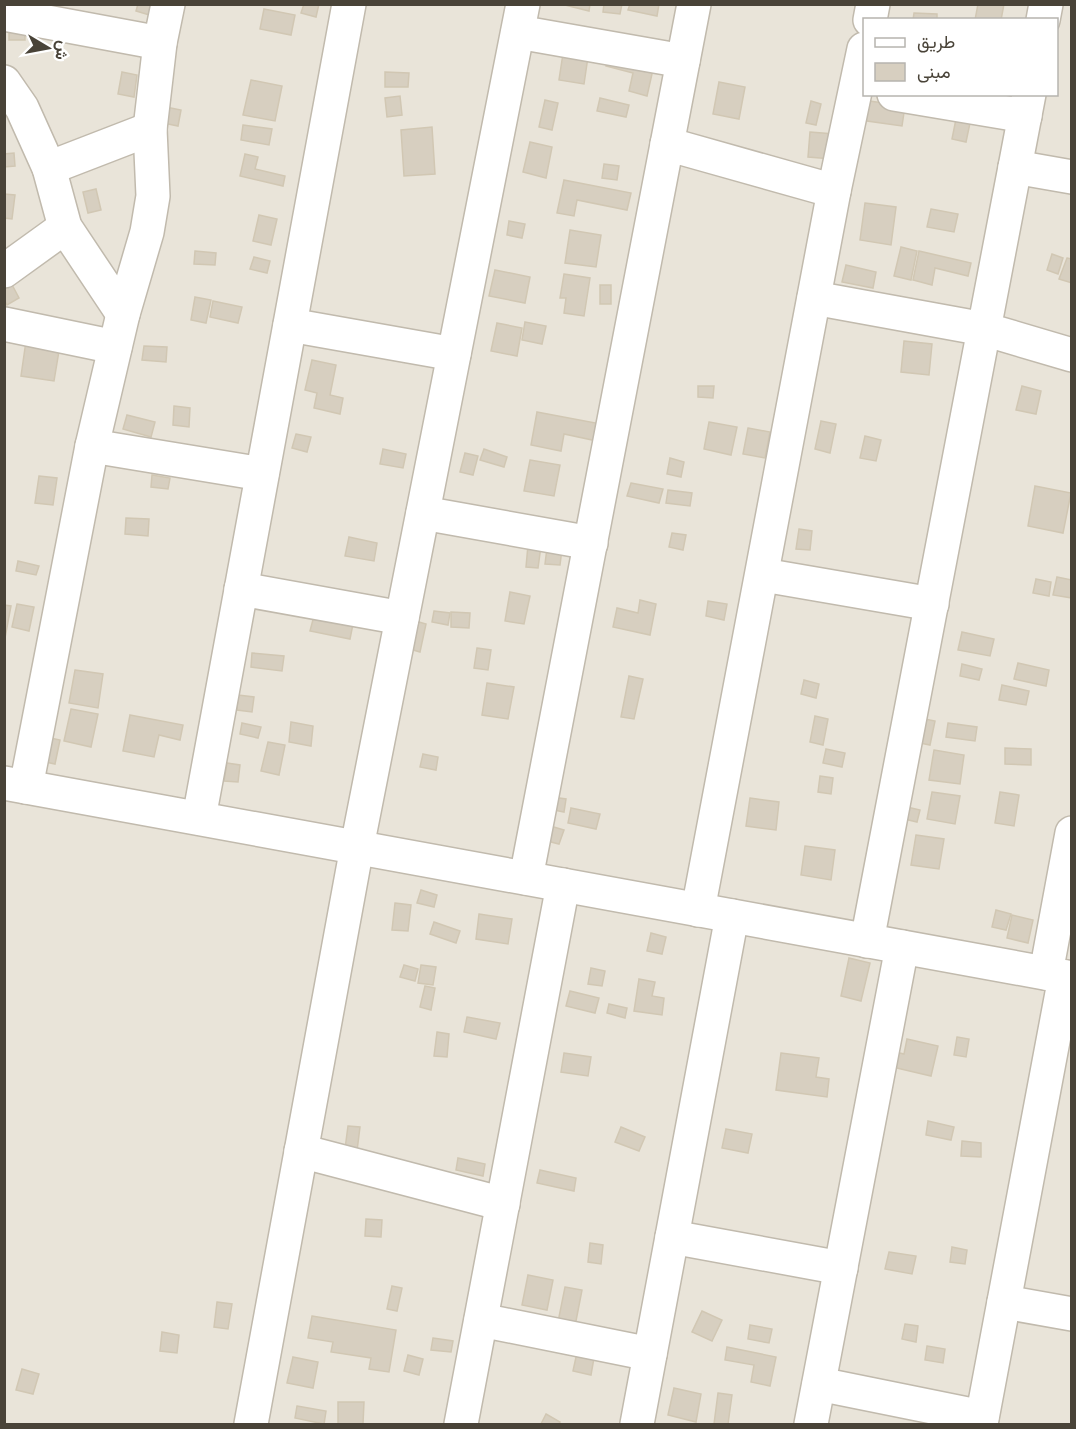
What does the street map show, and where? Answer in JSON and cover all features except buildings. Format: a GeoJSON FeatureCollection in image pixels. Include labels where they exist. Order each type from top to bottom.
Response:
{"type":"FeatureCollection","features":[{"type":"Feature","properties":{"kind":"street"},"geometry":{"type":"LineString","coordinates":[[168,4],[160,43],[150,129],[153,196],[147,232],[115,347],[15,785],[1061,976]]}},
{"type":"Feature","properties":{"kind":"street"},"geometry":{"type":"LineString","coordinates":[[199,818],[349,4]]}},
{"type":"Feature","properties":{"kind":"street"},"geometry":{"type":"LineString","coordinates":[[526,878],[694,4]]}},
{"type":"Feature","properties":{"kind":"street"},"geometry":{"type":"LineString","coordinates":[[4,14],[160,43]]}},
{"type":"Feature","properties":{"kind":"street"},"geometry":{"type":"LineString","coordinates":[[251,1425],[357,847],[520,18],[683,61]]}},
{"type":"Feature","properties":{"kind":"street"},"geometry":{"type":"LineString","coordinates":[[698,910],[834,191],[861,89],[863,62]]}},
{"type":"Feature","properties":{"kind":"street"},"geometry":{"type":"LineString","coordinates":[[4,82],[22,108],[49,168],[65,227],[123,314]]}},
{"type":"Feature","properties":{"kind":"street"},"geometry":{"type":"LineString","coordinates":[[867,941],[1027,105],[918,96]]}},
{"type":"Feature","properties":{"kind":"street"},"geometry":{"type":"LineString","coordinates":[[49,168],[150,129]]}},
{"type":"Feature","properties":{"kind":"street"},"geometry":{"type":"LineString","coordinates":[[667,144],[834,191]]}},
{"type":"Feature","properties":{"kind":"street"},"geometry":{"type":"LineString","coordinates":[[1015,167],[1071,177]]}},
{"type":"Feature","properties":{"kind":"street"},"geometry":{"type":"LineString","coordinates":[[4,271],[65,227]]}},
{"type":"Feature","properties":{"kind":"street"},"geometry":{"type":"LineString","coordinates":[[814,298],[984,329],[1071,355]]}},
{"type":"Feature","properties":{"kind":"street"},"geometry":{"type":"LineString","coordinates":[[4,324],[115,347]]}},
{"type":"Feature","properties":{"kind":"street"},"geometry":{"type":"LineString","coordinates":[[290,325],[454,354]]}},
{"type":"Feature","properties":{"kind":"street"},"geometry":{"type":"LineString","coordinates":[[92,446],[262,474]]}},
{"type":"Feature","properties":{"kind":"street"},"geometry":{"type":"LineString","coordinates":[[423,513],[591,543]]}},
{"type":"Feature","properties":{"kind":"street"},"geometry":{"type":"LineString","coordinates":[[763,575],[932,604]]}},
{"type":"Feature","properties":{"kind":"street"},"geometry":{"type":"LineString","coordinates":[[241,590],[402,618]]}},
{"type":"Feature","properties":{"kind":"street"},"geometry":{"type":"LineString","coordinates":[[819,1384],[982,1421],[1061,976],[1071,833]]}},
{"type":"Feature","properties":{"kind":"street"},"geometry":{"type":"LineString","coordinates":[[461,1425],[563,885]]}},
{"type":"Feature","properties":{"kind":"street"},"geometry":{"type":"LineString","coordinates":[[637,1425],[732,916]]}},
{"type":"Feature","properties":{"kind":"street"},"geometry":{"type":"LineString","coordinates":[[811,1425],[902,947]]}},
{"type":"Feature","properties":{"kind":"street"},"geometry":{"type":"LineString","coordinates":[[301,1151],[503,1204]]}},
{"type":"Feature","properties":{"kind":"street"},"geometry":{"type":"LineString","coordinates":[[672,1237],[841,1268]]}},
{"type":"Feature","properties":{"kind":"street"},"geometry":{"type":"LineString","coordinates":[[1004,1302],[1071,1314]]}},
{"type":"Feature","properties":{"kind":"street"},"geometry":{"type":"LineString","coordinates":[[481,1320],[650,1354]]}},
{"type":"Feature","properties":{"kind":"shaded area"},"geometry":{"type":"Polygon","coordinates":[[[5,5],[1071,5],[1071,1424],[5,1424],[5,5]]]}}]}
